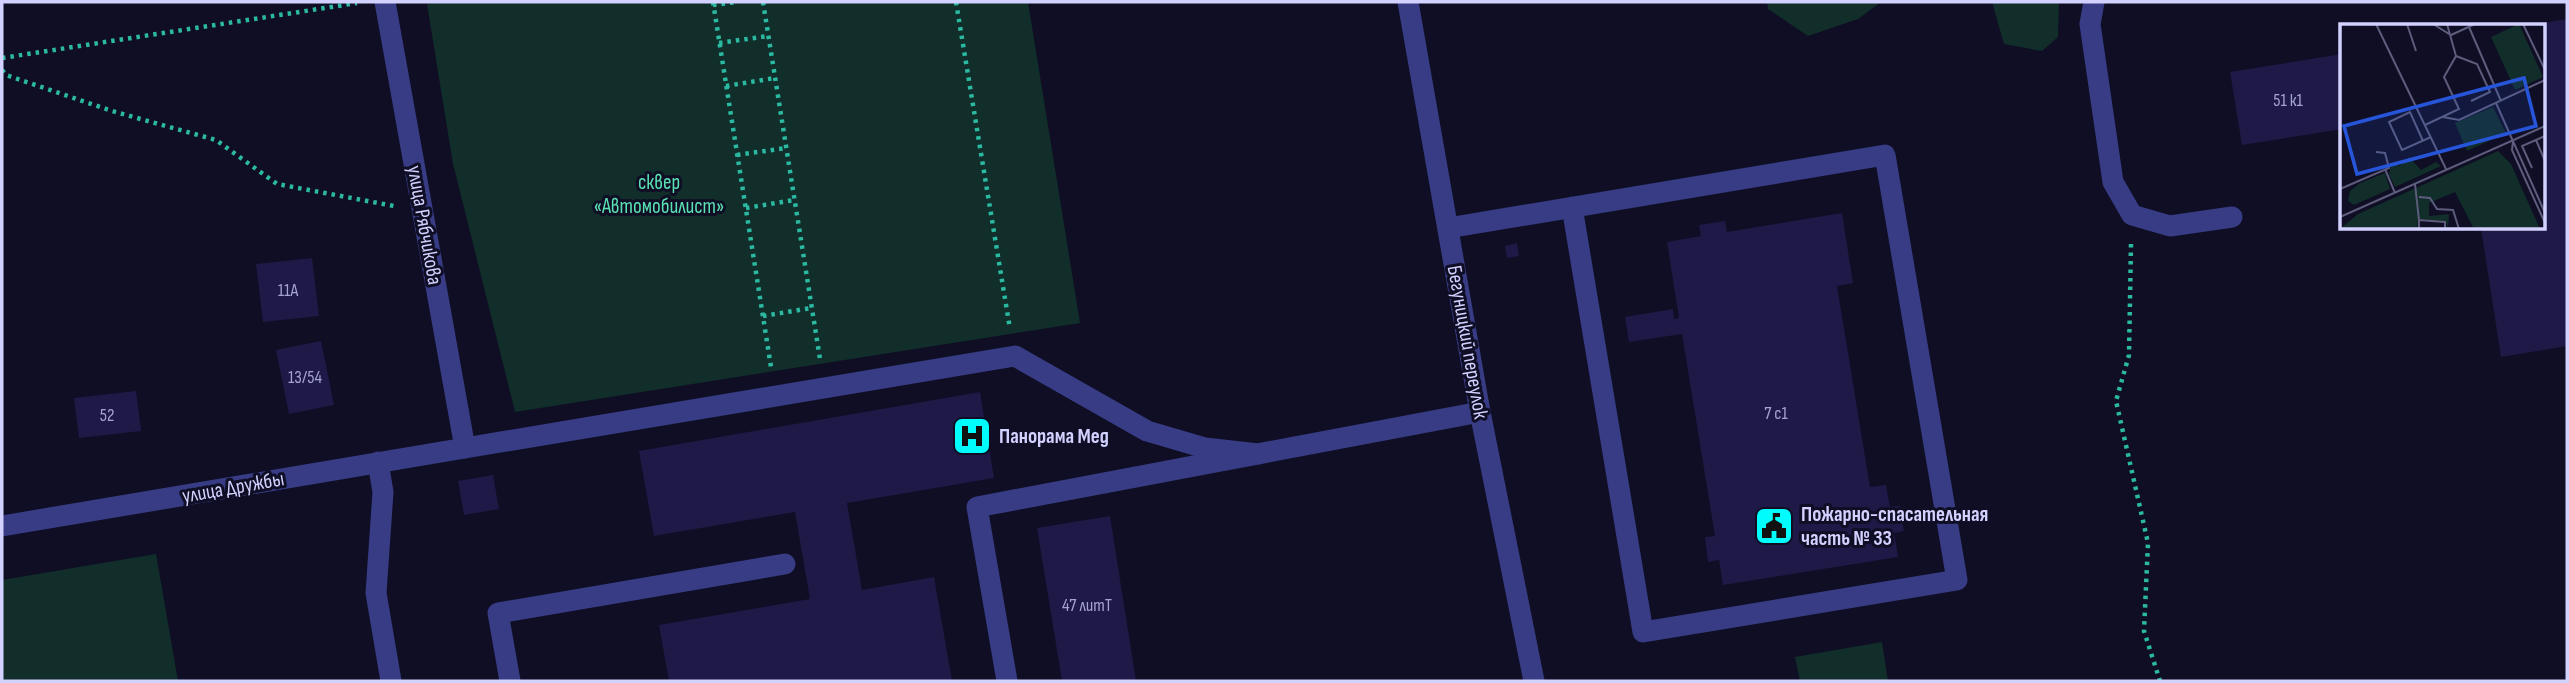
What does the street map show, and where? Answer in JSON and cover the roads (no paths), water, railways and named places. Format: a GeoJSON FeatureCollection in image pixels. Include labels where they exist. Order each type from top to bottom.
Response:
{"type":"FeatureCollection","features":[{"type":"Feature","properties":{"kind":"street","name":"улица Рябчикова"},"geometry":{"type":"LineString","coordinates":[[385,2],[464,448]]}},
{"type":"Feature","properties":{"kind":"street","name":"Бегуницкий переулок"},"geometry":{"type":"LineString","coordinates":[[1408,2],[1480,412],[1534,681]]}},
{"type":"Feature","properties":{"kind":"street"},"geometry":{"type":"LineString","coordinates":[[2094,2],[2090,24],[2113,182],[2132,215],[2170,226],[2232,217]]}},
{"type":"Feature","properties":{"kind":"street"},"geometry":{"type":"LineString","coordinates":[[1448,228],[1572,207],[1885,155],[1957,580],[1643,632],[1572,207]]}},
{"type":"Feature","properties":{"kind":"street","name":"улица Дружбы"},"geometry":{"type":"LineString","coordinates":[[2,526],[1015,356],[1147,431],[1205,448],[1258,454]]}},
{"type":"Feature","properties":{"kind":"street"},"geometry":{"type":"LineString","coordinates":[[1007,681],[977,507],[1480,412]]}},
{"type":"Feature","properties":{"kind":"street"},"geometry":{"type":"LineString","coordinates":[[378,462],[383,492],[376,593],[391,681]]}},
{"type":"Feature","properties":{"kind":"street"},"geometry":{"type":"LineString","coordinates":[[510,681],[498,613],[785,564]]}},
{"type":"Feature","properties":{"kind":"place","name":"Панорама Мед"},"geometry":{"type":"Point","coordinates":[972,436]}},
{"type":"Feature","properties":{"kind":"place","name":"Пожарно-спасательная часть № 33"},"geometry":{"type":"Point","coordinates":[1774,526]}},
{"type":"Feature","properties":{"kind":"park label","name":"сквер «Автомобилист»"},"geometry":{"type":"Point","coordinates":[659,194]}}]}
